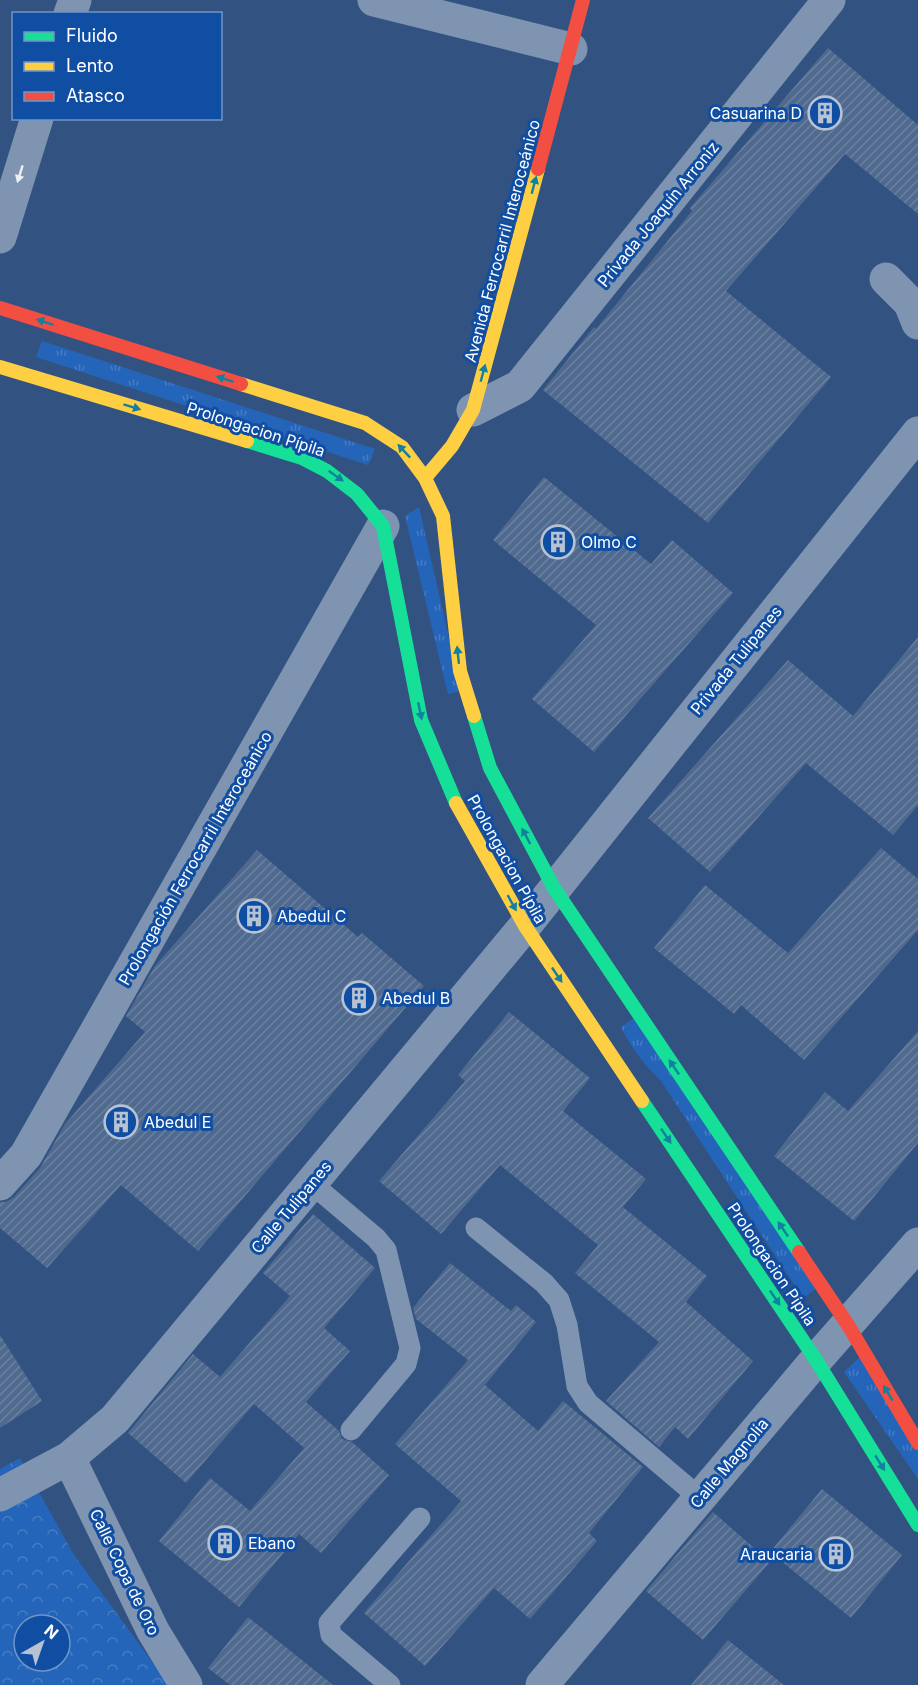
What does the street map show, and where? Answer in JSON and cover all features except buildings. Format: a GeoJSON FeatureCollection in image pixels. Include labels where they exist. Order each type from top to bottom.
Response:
{"type":"FeatureCollection","features":[{"type":"Feature","properties":{"kind":"main road","name":"Avenida Ferrocarril Interoceánico"},"geometry":{"type":"LineString","coordinates":[[425,478],[452,446],[473,410],[583,0]]}},
{"type":"Feature","properties":{"kind":"main road","name":"Prolongacion Pípila"},"geometry":{"type":"LineString","coordinates":[[0,308],[364,423],[402,447],[425,478],[443,516],[460,672],[490,768],[554,888],[848,1325],[918,1443]]}},
{"type":"Feature","properties":{"kind":"main road","name":"Prolongacion Pípila"},"geometry":{"type":"LineString","coordinates":[[0,367],[302,458],[328,471],[352,488],[370,507],[383,526],[421,720],[450,792],[525,926],[816,1360],[918,1525]]}},
{"type":"Feature","properties":{"kind":"street"},"geometry":{"type":"LineString","coordinates":[[374,0],[571,49]]}},
{"type":"Feature","properties":{"kind":"street","name":"Privada Joaquín Arroniz"},"geometry":{"type":"LineString","coordinates":[[473,410],[520,386],[829,0]]}},
{"type":"Feature","properties":{"kind":"street"},"geometry":{"type":"LineString","coordinates":[[0,237],[36,120]]}},
{"type":"Feature","properties":{"kind":"street"},"geometry":{"type":"LineString","coordinates":[[886,279],[910,303],[918,323]]}},
{"type":"Feature","properties":{"kind":"street","name":"Privada Tulipanes"},"geometry":{"type":"LineString","coordinates":[[554,888],[918,433]]}},
{"type":"Feature","properties":{"kind":"street","name":"Prolongación Ferrocarril Interoceánico"},"geometry":{"type":"LineString","coordinates":[[0,1184],[26,1155],[383,526]]}},
{"type":"Feature","properties":{"kind":"street","name":"Calle Tulipanes"},"geometry":{"type":"LineString","coordinates":[[0,1495],[69,1458],[115,1419],[525,926],[554,888]]}},
{"type":"Feature","properties":{"kind":"street","name":"Calle Magnolia"},"geometry":{"type":"LineString","coordinates":[[553,1681],[700,1498],[816,1360],[918,1244]]}},
{"type":"Feature","properties":{"kind":"street","name":"Calle Copa de Oro"},"geometry":{"type":"LineString","coordinates":[[69,1458],[153,1631],[186,1685]]}},
{"type":"Feature","properties":{"kind":"lane"},"geometry":{"type":"LineString","coordinates":[[311,1183],[376,1238],[386,1250],[410,1348],[406,1364],[351,1430]]}},
{"type":"Feature","properties":{"kind":"lane"},"geometry":{"type":"LineString","coordinates":[[476,1228],[544,1283],[559,1300],[567,1325],[577,1386],[588,1402],[700,1498]]}},
{"type":"Feature","properties":{"kind":"lane"},"geometry":{"type":"LineString","coordinates":[[390,1685],[332,1635],[329,1623],[420,1518]]}},
{"type":"Feature","properties":{"kind":"green space"},"geometry":{"type":"Polygon","coordinates":[[[42,341],[375,449],[368,465],[36,357],[42,341]]]}},
{"type":"Feature","properties":{"kind":"green space"},"geometry":{"type":"Polygon","coordinates":[[[419,507],[461,691],[448,694],[405,516],[419,507]]]}},
{"type":"Feature","properties":{"kind":"green space"},"geometry":{"type":"Polygon","coordinates":[[[634,1018],[817,1288],[803,1298],[661,1081],[629,1042],[621,1027],[634,1018]]]}},
{"type":"Feature","properties":{"kind":"green space"},"geometry":{"type":"Polygon","coordinates":[[[861,1356],[918,1439],[918,1479],[844,1372],[861,1356]]]}},
{"type":"Feature","properties":{"kind":"green space"},"geometry":{"type":"Polygon","coordinates":[[[20,1458],[74,1555],[169,1685],[0,1685],[0,1469],[20,1458]]]}},
{"type":"Feature","properties":{"kind":"traffic: fast"},"geometry":{"type":"LineString","coordinates":[[247,441],[302,458],[327,471],[357,494],[383,526],[421,720],[456,803]]}},
{"type":"Feature","properties":{"kind":"traffic: fast"},"geometry":{"type":"LineString","coordinates":[[474,716],[490,768],[554,888],[799,1252]]}},
{"type":"Feature","properties":{"kind":"traffic: fast"},"geometry":{"type":"LineString","coordinates":[[642,1101],[816,1360],[918,1525]]}},
{"type":"Feature","properties":{"kind":"traffic: slow"},"geometry":{"type":"LineString","coordinates":[[425,478],[452,446],[473,410],[538,169]]}},
{"type":"Feature","properties":{"kind":"traffic: slow"},"geometry":{"type":"LineString","coordinates":[[0,367],[247,441]]}},
{"type":"Feature","properties":{"kind":"traffic: slow"},"geometry":{"type":"LineString","coordinates":[[241,384],[365,423],[402,447],[425,478],[443,516],[460,671],[474,716]]}},
{"type":"Feature","properties":{"kind":"traffic: slow"},"geometry":{"type":"LineString","coordinates":[[456,803],[525,926],[642,1101]]}},
{"type":"Feature","properties":{"kind":"traffic: jam"},"geometry":{"type":"LineString","coordinates":[[538,169],[583,0]]}},
{"type":"Feature","properties":{"kind":"traffic: jam"},"geometry":{"type":"LineString","coordinates":[[0,308],[241,384]]}},
{"type":"Feature","properties":{"kind":"traffic: jam"},"geometry":{"type":"LineString","coordinates":[[799,1252],[848,1325],[918,1443]]}},
{"type":"Feature","properties":{"kind":"place","name":"Casuarina D"},"geometry":{"type":"Point","coordinates":[825,113]}},
{"type":"Feature","properties":{"kind":"place","name":"Olmo C"},"geometry":{"type":"Point","coordinates":[558,542]}},
{"type":"Feature","properties":{"kind":"place","name":"Abedul C"},"geometry":{"type":"Point","coordinates":[254,916]}},
{"type":"Feature","properties":{"kind":"place","name":"Abedul B"},"geometry":{"type":"Point","coordinates":[359,998]}},
{"type":"Feature","properties":{"kind":"place","name":"Abedul E"},"geometry":{"type":"Point","coordinates":[121,1122]}},
{"type":"Feature","properties":{"kind":"place","name":"Ebano"},"geometry":{"type":"Point","coordinates":[225,1543]}},
{"type":"Feature","properties":{"kind":"place","name":"Araucaria"},"geometry":{"type":"Point","coordinates":[836,1554]}}]}
